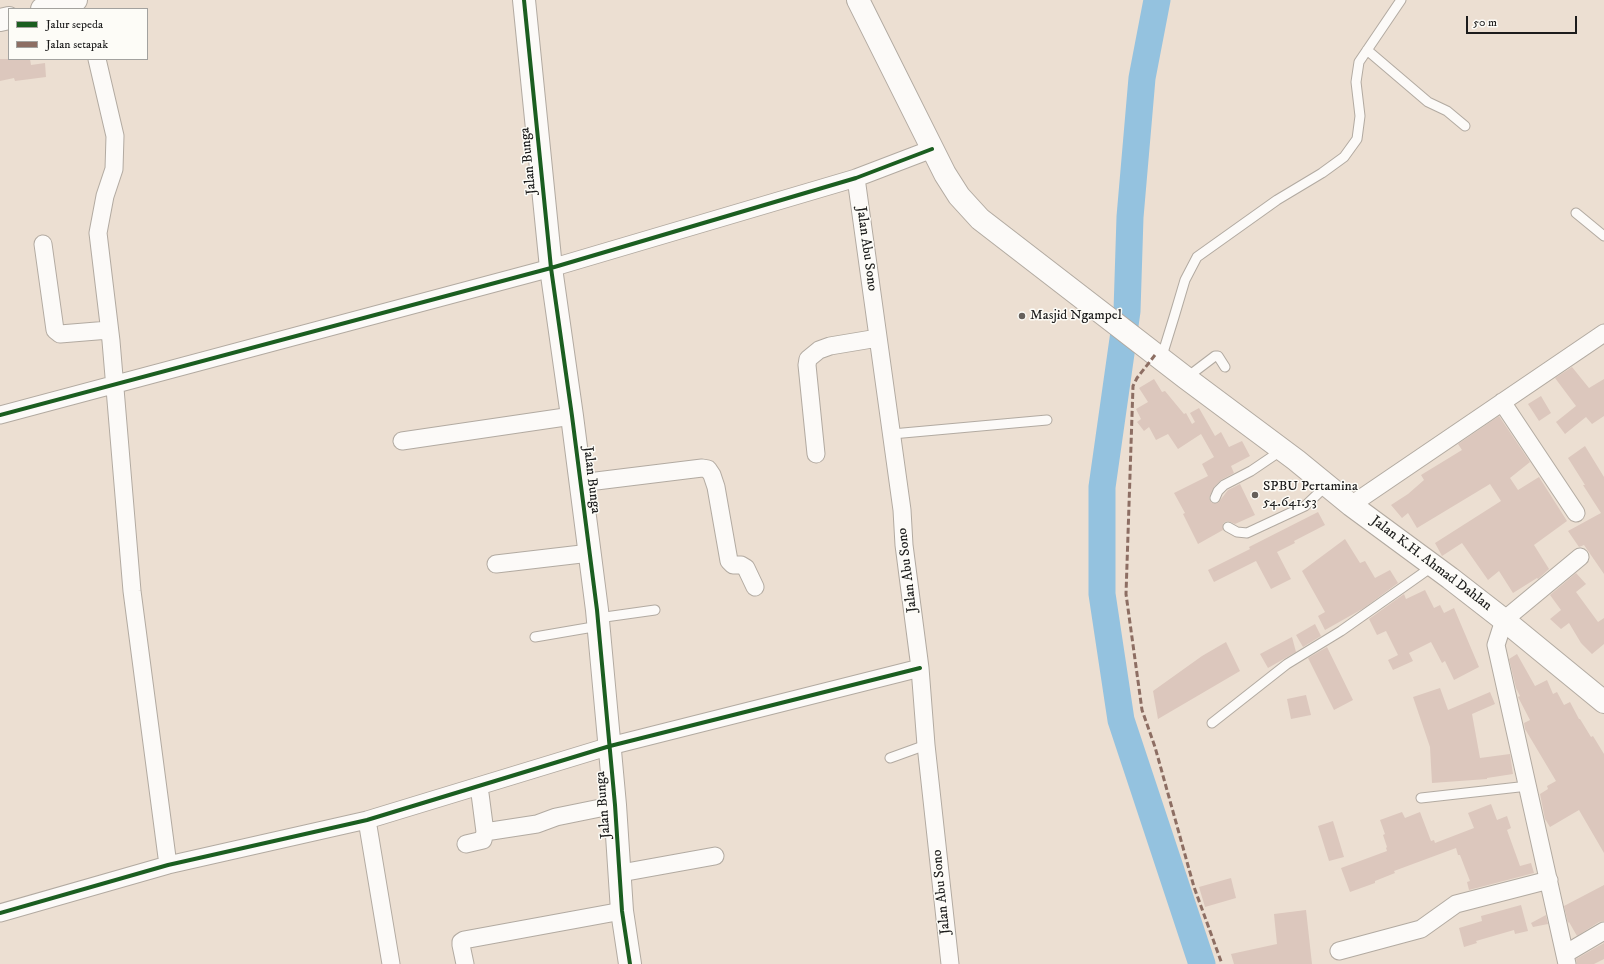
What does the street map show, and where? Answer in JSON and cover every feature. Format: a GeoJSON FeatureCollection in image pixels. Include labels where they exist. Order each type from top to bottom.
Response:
{"type":"FeatureCollection","features":[{"type":"Feature","properties":{"kind":"main road"},"geometry":{"type":"LineString","coordinates":[[46,8],[76,0]]}},
{"type":"Feature","properties":{"kind":"main road","name":"Jalan Bunga"},"geometry":{"type":"LineString","coordinates":[[524,0],[551,268],[599,622],[621,874],[622,911],[630,964]]}},
{"type":"Feature","properties":{"kind":"main road","name":"Jalan K.H. Ahmad Dahlan"},"geometry":{"type":"LineString","coordinates":[[858,0],[932,149],[959,196],[980,219],[1282,450],[1351,505],[1434,565],[1601,695]]}},
{"type":"Feature","properties":{"kind":"street"},"geometry":{"type":"LineString","coordinates":[[98,60],[115,136],[114,169],[105,196],[98,233],[115,385],[132,591],[168,865]]}},
{"type":"Feature","properties":{"kind":"street"},"geometry":{"type":"LineString","coordinates":[[0,414],[115,385],[551,268],[856,178],[932,149]]}},
{"type":"Feature","properties":{"kind":"street","name":"Jalan Abu Sono"},"geometry":{"type":"LineString","coordinates":[[856,178],[902,510],[904,545],[920,668],[926,745],[950,964]]}},
{"type":"Feature","properties":{"kind":"street"},"geometry":{"type":"LineString","coordinates":[[43,244],[55,330],[57,333],[109,330]]}},
{"type":"Feature","properties":{"kind":"street"},"geometry":{"type":"LineString","coordinates":[[1351,505],[1604,333]]}},
{"type":"Feature","properties":{"kind":"street"},"geometry":{"type":"LineString","coordinates":[[816,454],[807,364],[808,359],[819,350],[830,346],[878,338]]}},
{"type":"Feature","properties":{"kind":"street"},"geometry":{"type":"LineString","coordinates":[[1502,402],[1576,513]]}},
{"type":"Feature","properties":{"kind":"street"},"geometry":{"type":"LineString","coordinates":[[402,441],[572,416]]}},
{"type":"Feature","properties":{"kind":"street"},"geometry":{"type":"LineString","coordinates":[[580,483],[702,468],[708,469],[712,475],[716,487],[729,561],[733,565],[741,565],[746,568],[755,586]]}},
{"type":"Feature","properties":{"kind":"street"},"geometry":{"type":"LineString","coordinates":[[496,564],[590,553]]}},
{"type":"Feature","properties":{"kind":"street"},"geometry":{"type":"LineString","coordinates":[[1580,557],[1504,620],[1496,645],[1566,959],[1604,931]]}},
{"type":"Feature","properties":{"kind":"street"},"geometry":{"type":"LineString","coordinates":[[0,913],[168,865],[367,820],[610,746],[920,668]]}},
{"type":"Feature","properties":{"kind":"street"},"geometry":{"type":"LineString","coordinates":[[466,844],[483,840],[485,832],[479,786]]}},
{"type":"Feature","properties":{"kind":"street"},"geometry":{"type":"LineString","coordinates":[[485,832],[537,824],[556,817],[615,805]]}},
{"type":"Feature","properties":{"kind":"street"},"geometry":{"type":"LineString","coordinates":[[367,820],[391,964]]}},
{"type":"Feature","properties":{"kind":"street"},"geometry":{"type":"LineString","coordinates":[[621,874],[715,856]]}},
{"type":"Feature","properties":{"kind":"street"},"geometry":{"type":"LineString","coordinates":[[1339,951],[1420,929],[1456,904],[1549,880]]}},
{"type":"Feature","properties":{"kind":"street"},"geometry":{"type":"LineString","coordinates":[[466,964],[461,945],[461,942],[464,940],[622,911]]}},
{"type":"Feature","properties":{"kind":"lane"},"geometry":{"type":"LineString","coordinates":[[1156,355],[1174,317],[1185,280],[1197,257],[1278,200],[1322,173],[1344,157],[1356,139],[1360,116],[1356,82],[1359,62],[1401,0]]}},
{"type":"Feature","properties":{"kind":"lane"},"geometry":{"type":"LineString","coordinates":[[1367,50],[1428,102],[1447,111],[1465,126]]}},
{"type":"Feature","properties":{"kind":"lane"},"geometry":{"type":"LineString","coordinates":[[1576,213],[1604,236]]}},
{"type":"Feature","properties":{"kind":"lane"},"geometry":{"type":"LineString","coordinates":[[1186,378],[1215,356],[1218,356],[1225,367]]}},
{"type":"Feature","properties":{"kind":"lane"},"geometry":{"type":"LineString","coordinates":[[892,434],[1047,420]]}},
{"type":"Feature","properties":{"kind":"lane"},"geometry":{"type":"LineString","coordinates":[[1215,498],[1218,491],[1224,485],[1251,471],[1282,450]]}},
{"type":"Feature","properties":{"kind":"lane"},"geometry":{"type":"LineString","coordinates":[[1228,528],[1237,532],[1247,533],[1305,506],[1327,485]]}},
{"type":"Feature","properties":{"kind":"lane"},"geometry":{"type":"LineString","coordinates":[[1212,724],[1286,664],[1341,632],[1434,565]]}},
{"type":"Feature","properties":{"kind":"lane"},"geometry":{"type":"LineString","coordinates":[[536,637],[655,610]]}},
{"type":"Feature","properties":{"kind":"lane"},"geometry":{"type":"LineString","coordinates":[[890,758],[926,745]]}},
{"type":"Feature","properties":{"kind":"lane"},"geometry":{"type":"LineString","coordinates":[[1421,798],[1528,786]]}},
{"type":"Feature","properties":{"kind":"building"},"geometry":{"type":"Polygon","coordinates":[[[0,59],[30,60],[31,65],[45,63],[46,77],[15,81],[14,78],[0,81],[0,59]]]}},
{"type":"Feature","properties":{"kind":"building"},"geometry":{"type":"Polygon","coordinates":[[[1572,367],[1589,388],[1604,379],[1604,416],[1592,424],[1586,417],[1565,434],[1556,422],[1576,406],[1555,378],[1572,367]]]}},
{"type":"Feature","properties":{"kind":"building"},"geometry":{"type":"Polygon","coordinates":[[[1154,379],[1162,392],[1165,391],[1184,414],[1186,413],[1192,424],[1195,422],[1190,413],[1199,408],[1215,436],[1221,432],[1229,447],[1242,441],[1250,456],[1231,466],[1234,473],[1221,480],[1214,487],[1209,498],[1212,503],[1218,503],[1228,490],[1240,484],[1255,515],[1235,524],[1228,521],[1225,522],[1223,524],[1223,530],[1198,544],[1183,514],[1185,513],[1174,493],[1208,476],[1202,464],[1214,457],[1201,434],[1178,449],[1168,434],[1156,440],[1149,427],[1144,431],[1137,422],[1141,419],[1136,409],[1148,402],[1139,388],[1154,379]]]}},
{"type":"Feature","properties":{"kind":"building"},"geometry":{"type":"Polygon","coordinates":[[[1541,396],[1551,413],[1539,421],[1528,404],[1541,396]]]}},
{"type":"Feature","properties":{"kind":"building"},"geometry":{"type":"Polygon","coordinates":[[[1499,416],[1530,462],[1510,478],[1518,490],[1539,477],[1567,521],[1534,545],[1549,569],[1538,579],[1537,578],[1513,593],[1499,571],[1488,580],[1462,543],[1442,556],[1435,543],[1501,501],[1490,484],[1417,528],[1408,513],[1402,518],[1391,505],[1408,494],[1424,480],[1421,475],[1462,450],[1458,444],[1499,416]]]}},
{"type":"Feature","properties":{"kind":"building"},"geometry":{"type":"Polygon","coordinates":[[[1585,446],[1604,477],[1604,574],[1584,545],[1579,547],[1568,531],[1601,513],[1568,458],[1585,446]]]}},
{"type":"Feature","properties":{"kind":"building"},"geometry":{"type":"Polygon","coordinates":[[[1318,512],[1325,525],[1294,541],[1295,543],[1277,552],[1291,579],[1271,589],[1256,561],[1214,582],[1208,570],[1250,549],[1249,547],[1318,512]]]}},
{"type":"Feature","properties":{"kind":"building"},"geometry":{"type":"Polygon","coordinates":[[[1345,539],[1360,563],[1365,561],[1375,578],[1390,570],[1398,583],[1364,608],[1325,630],[1318,616],[1325,612],[1302,571],[1345,539]]]}},
{"type":"Feature","properties":{"kind":"building"},"geometry":{"type":"Polygon","coordinates":[[[1576,573],[1586,584],[1576,592],[1598,622],[1604,618],[1604,644],[1592,654],[1581,643],[1569,623],[1561,629],[1550,619],[1561,610],[1550,595],[1576,573]]]}},
{"type":"Feature","properties":{"kind":"building"},"geometry":{"type":"Polygon","coordinates":[[[1425,590],[1434,608],[1440,605],[1444,613],[1454,608],[1479,667],[1454,680],[1445,661],[1442,663],[1431,642],[1409,653],[1413,661],[1393,670],[1388,660],[1398,655],[1386,631],[1377,635],[1369,619],[1404,594],[1406,599],[1425,590]]]}},
{"type":"Feature","properties":{"kind":"building"},"geometry":{"type":"Polygon","coordinates":[[[1315,624],[1321,636],[1303,647],[1296,635],[1315,624]]]}},
{"type":"Feature","properties":{"kind":"building"},"geometry":{"type":"Polygon","coordinates":[[[1292,637],[1296,652],[1268,668],[1260,654],[1292,637]]]}},
{"type":"Feature","properties":{"kind":"building"},"geometry":{"type":"Polygon","coordinates":[[[1226,642],[1240,671],[1158,719],[1153,691],[1202,656],[1226,642]]]}},
{"type":"Feature","properties":{"kind":"building"},"geometry":{"type":"Polygon","coordinates":[[[1327,647],[1353,700],[1334,710],[1308,658],[1327,647]]]}},
{"type":"Feature","properties":{"kind":"building"},"geometry":{"type":"Polygon","coordinates":[[[1517,654],[1535,686],[1547,680],[1553,694],[1557,692],[1564,705],[1570,702],[1579,719],[1591,737],[1593,736],[1604,754],[1604,853],[1579,810],[1550,827],[1545,819],[1540,794],[1548,789],[1547,786],[1556,781],[1525,729],[1524,723],[1530,720],[1518,697],[1520,696],[1516,688],[1509,659],[1517,654]]]}},
{"type":"Feature","properties":{"kind":"building"},"geometry":{"type":"Polygon","coordinates":[[[1440,688],[1448,710],[1490,692],[1495,704],[1472,714],[1480,758],[1510,754],[1513,774],[1487,779],[1432,783],[1430,747],[1413,697],[1440,688]]]}},
{"type":"Feature","properties":{"kind":"building"},"geometry":{"type":"Polygon","coordinates":[[[1306,695],[1311,715],[1291,719],[1287,699],[1306,695]]]}},
{"type":"Feature","properties":{"kind":"building"},"geometry":{"type":"Polygon","coordinates":[[[1491,804],[1497,820],[1507,816],[1511,828],[1507,830],[1520,866],[1531,863],[1534,873],[1469,890],[1467,882],[1470,881],[1456,848],[1394,871],[1395,873],[1375,881],[1375,883],[1350,892],[1341,868],[1387,851],[1383,835],[1385,834],[1380,820],[1402,812],[1405,818],[1420,812],[1431,841],[1434,840],[1435,843],[1474,828],[1468,813],[1491,804]]]}},
{"type":"Feature","properties":{"kind":"building"},"geometry":{"type":"Polygon","coordinates":[[[1333,821],[1344,857],[1329,861],[1318,826],[1333,821]]]}},
{"type":"Feature","properties":{"kind":"building"},"geometry":{"type":"Polygon","coordinates":[[[1231,878],[1236,898],[1205,907],[1199,887],[1231,878]]]}},
{"type":"Feature","properties":{"kind":"building"},"geometry":{"type":"Polygon","coordinates":[[[1604,885],[1604,921],[1599,922],[1577,936],[1569,922],[1568,923],[1564,906],[1604,885]]]}},
{"type":"Feature","properties":{"kind":"building"},"geometry":{"type":"Polygon","coordinates":[[[1521,905],[1528,931],[1515,934],[1514,930],[1476,941],[1477,943],[1464,947],[1459,928],[1482,921],[1481,916],[1521,905]]]}},
{"type":"Feature","properties":{"kind":"building"},"geometry":{"type":"Polygon","coordinates":[[[1306,910],[1312,964],[1234,964],[1231,954],[1277,944],[1274,914],[1306,910]]]}},
{"type":"Feature","properties":{"kind":"building"},"geometry":{"type":"Polygon","coordinates":[[[1546,915],[1548,924],[1533,927],[1531,923],[1546,915]]]}},
{"type":"Feature","properties":{"kind":"building"},"geometry":{"type":"Polygon","coordinates":[[[1604,943],[1604,959],[1594,964],[1577,964],[1576,959],[1604,943]]]}},
{"type":"Feature","properties":{"kind":"waterway"},"geometry":{"type":"LineString","coordinates":[[1157,0],[1142,78],[1130,217],[1127,311],[1102,487],[1102,594],[1121,720],[1202,964]]}},
{"type":"Feature","properties":{"kind":"marked path"},"geometry":{"type":"LineString","coordinates":[[1155,355],[1137,378],[1133,386],[1126,594],[1142,710],[1155,747],[1194,887],[1222,964]]}},
{"type":"Feature","properties":{"kind":"cycle path"},"geometry":{"type":"LineString","coordinates":[[524,0],[551,268],[597,610],[615,805],[622,911],[630,964]]}},
{"type":"Feature","properties":{"kind":"cycle path"},"geometry":{"type":"LineString","coordinates":[[0,415],[551,268],[856,178],[932,149]]}},
{"type":"Feature","properties":{"kind":"cycle path"},"geometry":{"type":"LineString","coordinates":[[0,913],[168,865],[367,820],[610,746],[920,668]]}},
{"type":"Feature","properties":{"kind":"place","name":"Masjid Ngampel"},"geometry":{"type":"Point","coordinates":[1022,316]}},
{"type":"Feature","properties":{"kind":"place","name":"SPBU Pertamina 54.641.53"},"geometry":{"type":"Point","coordinates":[1255,495]}}]}
